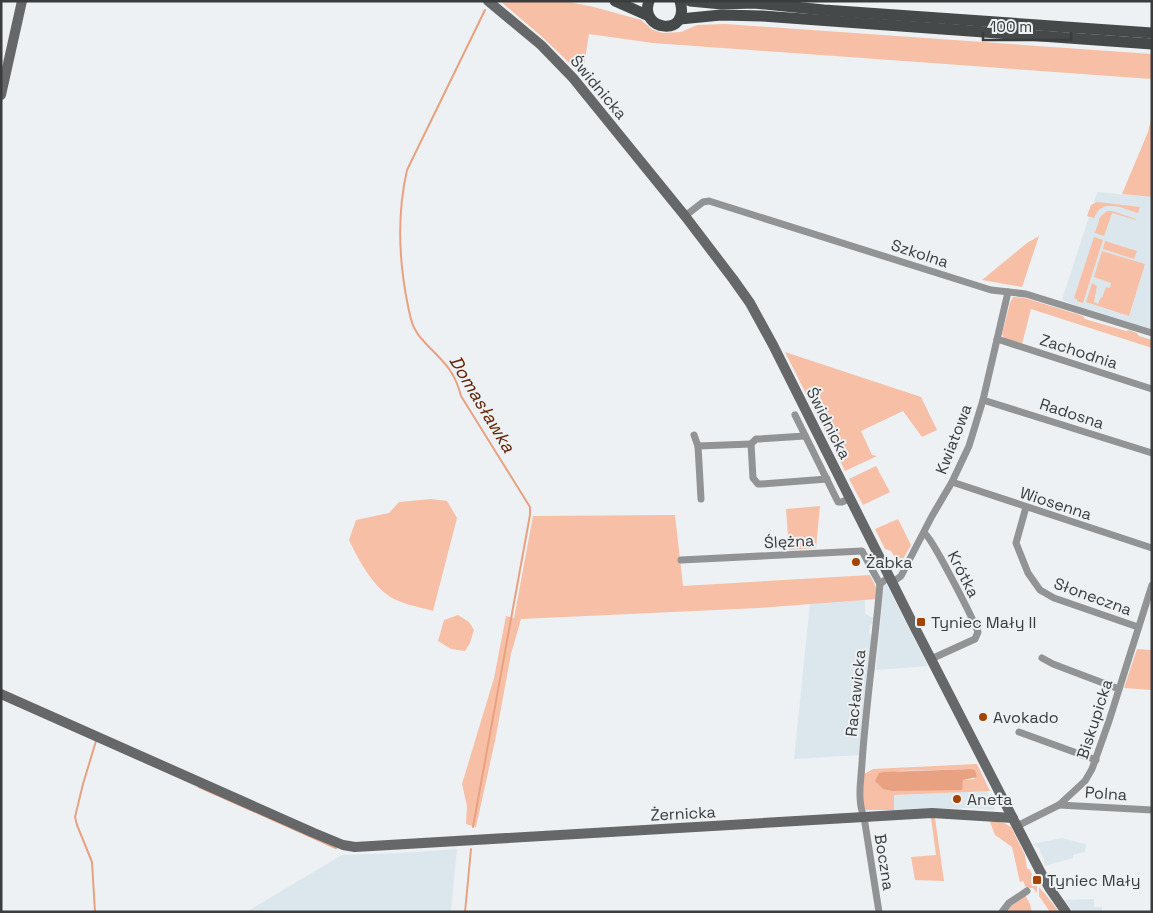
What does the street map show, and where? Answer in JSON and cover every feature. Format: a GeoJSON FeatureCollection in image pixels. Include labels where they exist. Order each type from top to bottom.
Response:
{"type":"FeatureCollection","features":[{"type":"Feature","properties":{"kind":"main road"},"geometry":{"type":"LineString","coordinates":[[615,1],[649,16]]}},
{"type":"Feature","properties":{"kind":"main road"},"geometry":{"type":"LineString","coordinates":[[649,1],[647,10],[649,16],[655,23],[665,26],[672,25],[680,19],[721,15],[762,16],[1152,44]]}},
{"type":"Feature","properties":{"kind":"main road"},"geometry":{"type":"LineString","coordinates":[[680,1],[680,19]]}},
{"type":"Feature","properties":{"kind":"main road"},"geometry":{"type":"LineString","coordinates":[[690,1],[722,4],[770,4],[824,10],[1152,33]]}},
{"type":"Feature","properties":{"kind":"street"},"geometry":{"type":"LineString","coordinates":[[1,95],[22,1]]}},
{"type":"Feature","properties":{"kind":"street","name":"Świdnicka"},"geometry":{"type":"LineString","coordinates":[[488,1],[542,45],[556,59],[685,216],[750,304],[773,344],[1015,822],[1050,889],[1066,912]]}},
{"type":"Feature","properties":{"kind":"street","name":"Szkolna"},"geometry":{"type":"LineString","coordinates":[[685,216],[703,202],[708,201],[992,290],[1026,294],[1152,333]]}},
{"type":"Feature","properties":{"kind":"street","name":"Kwiatowa"},"geometry":{"type":"LineString","coordinates":[[891,579],[901,576],[952,482],[969,446],[983,400],[1008,292]]}},
{"type":"Feature","properties":{"kind":"street","name":"Zachodnia"},"geometry":{"type":"LineString","coordinates":[[997,339],[1152,389]]}},
{"type":"Feature","properties":{"kind":"street","name":"Radosna"},"geometry":{"type":"LineString","coordinates":[[983,400],[1152,453]]}},
{"type":"Feature","properties":{"kind":"street"},"geometry":{"type":"LineString","coordinates":[[794,415],[838,502],[850,498]]}},
{"type":"Feature","properties":{"kind":"street"},"geometry":{"type":"LineString","coordinates":[[694,436],[698,446],[701,499]]}},
{"type":"Feature","properties":{"kind":"street"},"geometry":{"type":"LineString","coordinates":[[698,446],[751,444],[756,439],[805,436]]}},
{"type":"Feature","properties":{"kind":"street"},"geometry":{"type":"LineString","coordinates":[[751,444],[753,478],[758,484],[827,480]]}},
{"type":"Feature","properties":{"kind":"street","name":"Wiosenna"},"geometry":{"type":"LineString","coordinates":[[952,482],[1152,548]]}},
{"type":"Feature","properties":{"kind":"street","name":"Słoneczna"},"geometry":{"type":"LineString","coordinates":[[1026,507],[1016,543],[1028,572],[1040,590],[1054,598],[1138,627]]}},
{"type":"Feature","properties":{"kind":"street","name":"Krótka"},"geometry":{"type":"LineString","coordinates":[[924,533],[928,535],[978,632],[976,639],[931,659]]}},
{"type":"Feature","properties":{"kind":"street","name":"Ślężna"},"geometry":{"type":"LineString","coordinates":[[681,560],[862,551],[880,584]]}},
{"type":"Feature","properties":{"kind":"street"},"geometry":{"type":"LineString","coordinates":[[880,584],[891,579]]}},
{"type":"Feature","properties":{"kind":"street","name":"Racławicka"},"geometry":{"type":"LineString","coordinates":[[864,817],[861,811],[861,797],[865,720],[880,584]]}},
{"type":"Feature","properties":{"kind":"street","name":"Biskupicka"},"geometry":{"type":"LineString","coordinates":[[1015,822],[1059,805],[1085,781],[1096,760],[1152,585]]}},
{"type":"Feature","properties":{"kind":"street"},"geometry":{"type":"LineString","coordinates":[[1042,658],[1119,689]]}},
{"type":"Feature","properties":{"kind":"street","name":"Żernicka"},"geometry":{"type":"LineString","coordinates":[[1,694],[314,833],[343,845],[355,847],[940,813],[1015,822]]}},
{"type":"Feature","properties":{"kind":"street"},"geometry":{"type":"LineString","coordinates":[[1019,732],[1096,760]]}},
{"type":"Feature","properties":{"kind":"street","name":"Polna"},"geometry":{"type":"LineString","coordinates":[[1059,805],[1152,810]]}},
{"type":"Feature","properties":{"kind":"street","name":"Boczna"},"geometry":{"type":"LineString","coordinates":[[864,817],[879,912]]}},
{"type":"Feature","properties":{"kind":"street"},"geometry":{"type":"LineString","coordinates":[[1002,912],[1009,903],[1027,891]]}},
{"type":"Feature","properties":{"kind":"shaded area"},"geometry":{"type":"Polygon","coordinates":[[[500,1],[565,1],[641,20],[653,30],[663,33],[681,32],[697,25],[725,24],[1152,54],[1152,79],[653,43],[589,34],[581,74],[540,35],[500,1]]]}},
{"type":"Feature","properties":{"kind":"shaded area"},"geometry":{"type":"Polygon","coordinates":[[[1152,116],[1152,197],[1122,194],[1148,132],[1152,116]]]}},
{"type":"Feature","properties":{"kind":"shaded area"},"geometry":{"type":"Polygon","coordinates":[[[1097,192],[1152,197],[1152,330],[1084,309],[1062,300],[1097,192]]]}},
{"type":"Feature","properties":{"kind":"shaded area"},"geometry":{"type":"Polygon","coordinates":[[[1097,202],[1140,207],[1138,213],[1119,207],[1107,206],[1102,208],[1094,218],[1087,216],[1091,205],[1097,202]]]}},
{"type":"Feature","properties":{"kind":"shaded area"},"geometry":{"type":"Polygon","coordinates":[[[1107,211],[1136,220],[1112,213],[1104,236],[1095,233],[1100,217],[1107,211]]]}},
{"type":"Feature","properties":{"kind":"shaded area"},"geometry":{"type":"Polygon","coordinates":[[[1039,236],[1022,287],[982,280],[1027,243],[1039,236]]]}},
{"type":"Feature","properties":{"kind":"shaded area"},"geometry":{"type":"Polygon","coordinates":[[[1094,237],[1103,240],[1083,303],[1074,298],[1094,237]]]}},
{"type":"Feature","properties":{"kind":"shaded area"},"geometry":{"type":"Polygon","coordinates":[[[1105,241],[1137,251],[1134,259],[1103,249],[1105,241]]]}},
{"type":"Feature","properties":{"kind":"shaded area"},"geometry":{"type":"Polygon","coordinates":[[[1102,251],[1145,264],[1129,316],[1086,302],[1092,283],[1097,286],[1094,302],[1098,304],[1106,287],[1110,288],[1111,283],[1094,277],[1102,251]]]}},
{"type":"Feature","properties":{"kind":"shaded area"},"geometry":{"type":"Polygon","coordinates":[[[1013,297],[1025,298],[1083,316],[1085,319],[1126,331],[1129,330],[1137,333],[1139,336],[1152,340],[1152,348],[1031,309],[1022,344],[1004,338],[1002,334],[1013,297]]]}},
{"type":"Feature","properties":{"kind":"shaded area"},"geometry":{"type":"Polygon","coordinates":[[[785,352],[921,397],[937,430],[922,437],[903,411],[861,431],[872,455],[877,456],[845,471],[785,352]]]}},
{"type":"Feature","properties":{"kind":"shaded area"},"geometry":{"type":"Polygon","coordinates":[[[876,466],[890,492],[863,505],[849,479],[876,466]]]}},
{"type":"Feature","properties":{"kind":"shaded area"},"geometry":{"type":"Polygon","coordinates":[[[431,499],[447,501],[457,518],[433,611],[403,603],[387,594],[367,573],[349,540],[356,520],[389,513],[399,502],[431,499]]]}},
{"type":"Feature","properties":{"kind":"shaded area"},"geometry":{"type":"Polygon","coordinates":[[[820,506],[816,548],[789,550],[786,509],[820,506]]]}},
{"type":"Feature","properties":{"kind":"shaded area"},"geometry":{"type":"Polygon","coordinates":[[[675,515],[683,586],[870,575],[877,589],[877,599],[759,608],[521,619],[511,654],[495,741],[476,827],[466,824],[467,806],[462,784],[494,678],[506,616],[514,618],[533,516],[675,515]]]}},
{"type":"Feature","properties":{"kind":"shaded area"},"geometry":{"type":"Polygon","coordinates":[[[898,519],[911,545],[902,561],[897,561],[891,551],[885,549],[875,529],[898,519]]]}},
{"type":"Feature","properties":{"kind":"shaded area"},"geometry":{"type":"Polygon","coordinates":[[[886,583],[928,666],[876,670],[884,585],[886,583]]]}},
{"type":"Feature","properties":{"kind":"shaded area"},"geometry":{"type":"Polygon","coordinates":[[[865,599],[865,614],[874,618],[874,623],[870,625],[869,633],[872,636],[860,755],[794,759],[810,603],[865,599]]]}},
{"type":"Feature","properties":{"kind":"shaded area"},"geometry":{"type":"Polygon","coordinates":[[[458,615],[469,622],[474,630],[465,651],[451,649],[438,641],[444,620],[458,615]]]}},
{"type":"Feature","properties":{"kind":"shaded area"},"geometry":{"type":"Polygon","coordinates":[[[1137,649],[1152,650],[1152,690],[1124,688],[1137,649]]]}},
{"type":"Feature","properties":{"kind":"shaded area"},"geometry":{"type":"Polygon","coordinates":[[[977,764],[990,791],[894,795],[894,810],[864,810],[864,774],[873,769],[977,764]],[[975,770],[895,771],[962,785],[963,780],[974,779],[975,770]]]}},
{"type":"Feature","properties":{"kind":"shaded area"},"geometry":{"type":"Polygon","coordinates":[[[975,770],[977,777],[963,780],[962,790],[892,791],[883,789],[875,781],[879,773],[884,772],[975,770]]]}},
{"type":"Feature","properties":{"kind":"shaded area"},"geometry":{"type":"Polygon","coordinates":[[[987,791],[995,808],[994,810],[971,808],[894,810],[894,795],[987,791]]]}},
{"type":"Feature","properties":{"kind":"shaded area"},"geometry":{"type":"Polygon","coordinates":[[[931,818],[935,818],[944,881],[915,880],[911,857],[936,855],[931,818]]]}},
{"type":"Feature","properties":{"kind":"shaded area"},"geometry":{"type":"Polygon","coordinates":[[[990,822],[1004,823],[1011,827],[1025,855],[1027,869],[1029,869],[1037,883],[1037,893],[1033,888],[1026,888],[1023,881],[1020,882],[1012,847],[995,835],[990,822]]]}},
{"type":"Feature","properties":{"kind":"shaded area"},"geometry":{"type":"Polygon","coordinates":[[[1062,838],[1086,844],[1085,852],[1073,855],[1073,858],[1044,866],[1044,859],[1039,848],[1033,844],[1062,838]]]}},
{"type":"Feature","properties":{"kind":"shaded area"},"geometry":{"type":"Polygon","coordinates":[[[457,849],[451,912],[246,912],[342,855],[457,849]]]}},
{"type":"Feature","properties":{"kind":"shaded area"},"geometry":{"type":"Polygon","coordinates":[[[1039,887],[1059,912],[1050,912],[1039,896],[1039,887]]]}},
{"type":"Feature","properties":{"kind":"shaded area"},"geometry":{"type":"Polygon","coordinates":[[[1025,895],[1032,912],[1004,912],[1025,895]]]}},
{"type":"Feature","properties":{"kind":"shaded area"},"geometry":{"type":"Polygon","coordinates":[[[1094,899],[1094,907],[1102,907],[1102,912],[1074,912],[1064,900],[1094,899]]]}},
{"type":"Feature","properties":{"kind":"waterway","name":"Domasławka"},"geometry":{"type":"LineString","coordinates":[[473,827],[530,507],[461,396],[456,380],[444,363],[420,337],[413,325],[405,289],[400,238],[407,170],[485,10]]}},
{"type":"Feature","properties":{"kind":"waterway"},"geometry":{"type":"LineString","coordinates":[[95,912],[92,862],[75,817],[96,741]]}},
{"type":"Feature","properties":{"kind":"waterway"},"geometry":{"type":"LineString","coordinates":[[199,787],[336,848]]}},
{"type":"Feature","properties":{"kind":"waterway","name":"Domasławka"},"geometry":{"type":"LineString","coordinates":[[465,912],[471,849]]}},
{"type":"Feature","properties":{"kind":"place","name":"Żabka"},"geometry":{"type":"Point","coordinates":[856,562]}},
{"type":"Feature","properties":{"kind":"place","name":"Tyniec Mały II"},"geometry":{"type":"Point","coordinates":[921,622]}},
{"type":"Feature","properties":{"kind":"place","name":"Avokado"},"geometry":{"type":"Point","coordinates":[983,717]}},
{"type":"Feature","properties":{"kind":"place","name":"Aneta"},"geometry":{"type":"Point","coordinates":[957,799]}},
{"type":"Feature","properties":{"kind":"place","name":"Tyniec Mały"},"geometry":{"type":"Point","coordinates":[1037,880]}}]}
